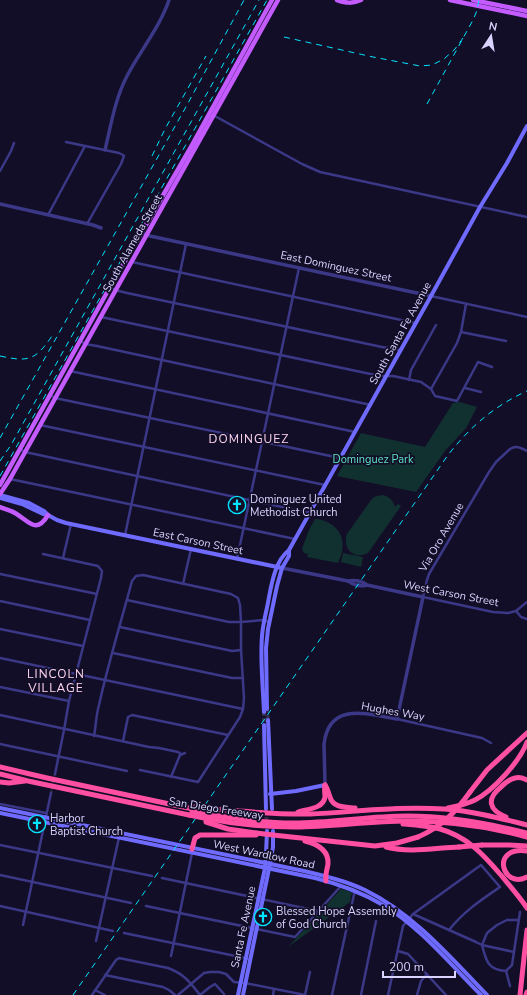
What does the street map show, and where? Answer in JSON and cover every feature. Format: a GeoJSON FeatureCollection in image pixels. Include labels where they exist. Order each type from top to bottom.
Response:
{"type":"FeatureCollection","features":[{"type":"Feature","properties":{"kind":"highway"},"geometry":{"type":"LineString","coordinates":[[285,836],[369,846],[381,846],[404,842],[418,837],[432,830],[447,819],[487,770],[527,733]]}},
{"type":"Feature","properties":{"kind":"highway"},"geometry":{"type":"LineString","coordinates":[[445,809],[475,800],[494,786],[512,766],[527,742]]}},
{"type":"Feature","properties":{"kind":"highway"},"geometry":{"type":"LineString","coordinates":[[0,767],[15,774],[191,812]]}},
{"type":"Feature","properties":{"kind":"highway","name":"San Diego Freeway"},"geometry":{"type":"LineString","coordinates":[[0,767],[183,806],[191,812]]}},
{"type":"Feature","properties":{"kind":"highway","name":"San Diego Freeway"},"geometry":{"type":"LineString","coordinates":[[0,774],[181,814],[191,812],[249,825],[284,827],[423,821],[456,823],[497,830],[527,831]]}},
{"type":"Feature","properties":{"kind":"highway"},"geometry":{"type":"LineString","coordinates":[[20,779],[27,778],[206,815],[264,813],[311,814],[399,808],[445,809],[479,814],[527,831]]}},
{"type":"Feature","properties":{"kind":"highway"},"geometry":{"type":"LineString","coordinates":[[527,780],[517,778],[509,780],[495,792],[491,801],[493,808],[497,813],[527,831]]}},
{"type":"Feature","properties":{"kind":"highway"},"geometry":{"type":"LineString","coordinates":[[0,782],[10,783],[28,781]]}},
{"type":"Feature","properties":{"kind":"highway"},"geometry":{"type":"LineString","coordinates":[[326,785],[330,800],[334,804],[364,810]]}},
{"type":"Feature","properties":{"kind":"highway"},"geometry":{"type":"LineString","coordinates":[[289,814],[320,805],[325,796],[324,789],[326,785]]}},
{"type":"Feature","properties":{"kind":"highway","name":"San Diego Freeway"},"geometry":{"type":"LineString","coordinates":[[206,815],[308,820],[395,814],[428,814],[456,816],[486,821],[527,831]]}},
{"type":"Feature","properties":{"kind":"highway"},"geometry":{"type":"LineString","coordinates":[[206,815],[228,829],[256,834]]}},
{"type":"Feature","properties":{"kind":"highway"},"geometry":{"type":"LineString","coordinates":[[383,822],[431,827],[446,831],[464,839],[485,857],[527,908]]}},
{"type":"Feature","properties":{"kind":"highway"},"geometry":{"type":"LineString","coordinates":[[192,851],[195,838],[200,835],[273,833],[314,844],[323,850],[328,862],[326,878]]}},
{"type":"Feature","properties":{"kind":"highway"},"geometry":{"type":"LineString","coordinates":[[381,846],[394,849],[482,845],[527,846]]}},
{"type":"Feature","properties":{"kind":"highway"},"geometry":{"type":"LineString","coordinates":[[527,851],[516,850],[509,853],[504,866],[506,873],[511,878],[521,880],[527,877]]}},
{"type":"Feature","properties":{"kind":"highway"},"geometry":{"type":"LineString","coordinates":[[520,995],[527,930]]}},
{"type":"Feature","properties":{"kind":"main road","name":"South Alameda Street"},"geometry":{"type":"LineString","coordinates":[[0,485],[20,449],[70,371],[110,287],[144,234],[193,148],[256,34],[272,0]]}},
{"type":"Feature","properties":{"kind":"main road","name":"South Alameda Street"},"geometry":{"type":"LineString","coordinates":[[256,34],[278,0]]}},
{"type":"Feature","properties":{"kind":"main road"},"geometry":{"type":"LineString","coordinates":[[337,0],[347,3],[360,0]]}},
{"type":"Feature","properties":{"kind":"main road"},"geometry":{"type":"LineString","coordinates":[[450,0],[527,16]]}},
{"type":"Feature","properties":{"kind":"main road"},"geometry":{"type":"LineString","coordinates":[[473,0],[527,11]]}},
{"type":"Feature","properties":{"kind":"main road","name":"South Santa Fe Avenue"},"geometry":{"type":"LineString","coordinates":[[290,550],[285,553],[277,567],[264,620],[262,638],[266,711],[266,648],[269,622],[282,568],[289,556],[290,550],[415,323],[527,126]]}},
{"type":"Feature","properties":{"kind":"main road","name":"South Alameda Street"},"geometry":{"type":"LineString","coordinates":[[0,494],[40,425],[53,396],[83,342],[100,317],[131,262],[144,234]]}},
{"type":"Feature","properties":{"kind":"main road","name":"East Carson Street"},"geometry":{"type":"LineString","coordinates":[[0,494],[18,500]]}},
{"type":"Feature","properties":{"kind":"main road","name":"East Carson Street"},"geometry":{"type":"LineString","coordinates":[[0,498],[29,502],[62,522],[282,568]]}},
{"type":"Feature","properties":{"kind":"main road"},"geometry":{"type":"LineString","coordinates":[[0,508],[14,512],[35,526],[42,524],[47,514]]}},
{"type":"Feature","properties":{"kind":"main road"},"geometry":{"type":"LineString","coordinates":[[268,720],[272,809]]}},
{"type":"Feature","properties":{"kind":"main road"},"geometry":{"type":"LineString","coordinates":[[264,725],[266,809]]}},
{"type":"Feature","properties":{"kind":"main road"},"geometry":{"type":"LineString","coordinates":[[265,795],[326,785]]}},
{"type":"Feature","properties":{"kind":"main road","name":"West Wardlow Road"},"geometry":{"type":"LineString","coordinates":[[0,808],[192,851],[326,878],[342,885],[355,888]]}},
{"type":"Feature","properties":{"kind":"main road","name":"West Wardlow Road"},"geometry":{"type":"LineString","coordinates":[[0,813],[45,818]]}},
{"type":"Feature","properties":{"kind":"main road"},"geometry":{"type":"LineString","coordinates":[[266,831],[267,866]]}},
{"type":"Feature","properties":{"kind":"main road"},"geometry":{"type":"LineString","coordinates":[[273,833],[272,854],[274,861],[280,867]]}},
{"type":"Feature","properties":{"kind":"main road"},"geometry":{"type":"LineString","coordinates":[[267,866],[272,854]]}},
{"type":"Feature","properties":{"kind":"main road","name":"West Wardlow Road"},"geometry":{"type":"LineString","coordinates":[[267,866],[280,867],[326,878],[355,888],[384,905],[408,920],[430,937],[487,995]]}},
{"type":"Feature","properties":{"kind":"main road","name":"Santa Fe Avenue"},"geometry":{"type":"LineString","coordinates":[[238,995],[243,983],[267,866]]}},
{"type":"Feature","properties":{"kind":"main road","name":"West Wardlow Road"},"geometry":{"type":"LineString","coordinates":[[408,920],[481,995]]}},
{"type":"Feature","properties":{"kind":"main road","name":"Santa Fe Avenue"},"geometry":{"type":"LineString","coordinates":[[243,983],[243,995]]}},
{"type":"Feature","properties":{"kind":"street"},"geometry":{"type":"LineString","coordinates":[[104,150],[123,83],[161,17],[169,0]]}},
{"type":"Feature","properties":{"kind":"street"},"geometry":{"type":"LineString","coordinates":[[212,114],[302,164],[320,172],[527,217]]}},
{"type":"Feature","properties":{"kind":"street"},"geometry":{"type":"LineString","coordinates":[[66,142],[122,154],[124,156],[87,224]]}},
{"type":"Feature","properties":{"kind":"street"},"geometry":{"type":"LineString","coordinates":[[0,171],[14,143]]}},
{"type":"Feature","properties":{"kind":"street"},"geometry":{"type":"LineString","coordinates":[[48,214],[85,146]]}},
{"type":"Feature","properties":{"kind":"street"},"geometry":{"type":"LineString","coordinates":[[0,204],[48,214],[101,228]]}},
{"type":"Feature","properties":{"kind":"street","name":"East Dominguez Street"},"geometry":{"type":"LineString","coordinates":[[144,234],[527,317]]}},
{"type":"Feature","properties":{"kind":"street"},"geometry":{"type":"LineString","coordinates":[[125,535],[186,244]]}},
{"type":"Feature","properties":{"kind":"street"},"geometry":{"type":"LineString","coordinates":[[131,262],[415,323]]}},
{"type":"Feature","properties":{"kind":"street"},"geometry":{"type":"LineString","coordinates":[[237,559],[299,268]]}},
{"type":"Feature","properties":{"kind":"street"},"geometry":{"type":"LineString","coordinates":[[110,287],[115,290],[174,303],[400,350]]}},
{"type":"Feature","properties":{"kind":"street"},"geometry":{"type":"LineString","coordinates":[[430,389],[457,343],[461,332],[466,304]]}},
{"type":"Feature","properties":{"kind":"street"},"geometry":{"type":"LineString","coordinates":[[100,317],[380,376],[393,376],[421,382],[430,389],[435,396],[457,401],[478,362],[492,367]]}},
{"type":"Feature","properties":{"kind":"street"},"geometry":{"type":"LineString","coordinates":[[409,380],[411,370],[436,325]]}},
{"type":"Feature","properties":{"kind":"street"},"geometry":{"type":"LineString","coordinates":[[461,332],[506,341]]}},
{"type":"Feature","properties":{"kind":"street"},"geometry":{"type":"LineString","coordinates":[[83,342],[371,404]]}},
{"type":"Feature","properties":{"kind":"street"},"geometry":{"type":"LineString","coordinates":[[70,371],[355,432]]}},
{"type":"Feature","properties":{"kind":"street"},"geometry":{"type":"LineString","coordinates":[[465,388],[481,392]]}},
{"type":"Feature","properties":{"kind":"street"},"geometry":{"type":"LineString","coordinates":[[53,396],[340,458]]}},
{"type":"Feature","properties":{"kind":"street"},"geometry":{"type":"LineString","coordinates":[[40,425],[325,485]]}},
{"type":"Feature","properties":{"kind":"street","name":"Via Oro Avenue"},"geometry":{"type":"LineString","coordinates":[[397,720],[426,580],[486,476],[496,462],[513,447],[518,447],[527,451]]}},
{"type":"Feature","properties":{"kind":"street"},"geometry":{"type":"LineString","coordinates":[[20,449],[25,452],[310,513]]}},
{"type":"Feature","properties":{"kind":"street"},"geometry":{"type":"LineString","coordinates":[[10,479],[295,539]]}},
{"type":"Feature","properties":{"kind":"street"},"geometry":{"type":"LineString","coordinates":[[63,558],[71,524]]}},
{"type":"Feature","properties":{"kind":"street"},"geometry":{"type":"LineString","coordinates":[[183,584],[190,549]]}},
{"type":"Feature","properties":{"kind":"street"},"geometry":{"type":"LineString","coordinates":[[43,554],[98,566],[102,571],[75,674],[55,774]]}},
{"type":"Feature","properties":{"kind":"street","name":"East Carson Street"},"geometry":{"type":"LineString","coordinates":[[282,568],[348,581]]}},
{"type":"Feature","properties":{"kind":"street"},"geometry":{"type":"LineString","coordinates":[[0,574],[97,594]]}},
{"type":"Feature","properties":{"kind":"street"},"geometry":{"type":"LineString","coordinates":[[94,736],[98,708],[105,680],[132,581],[136,576],[143,575],[236,596],[240,602],[244,698],[243,709],[240,717],[198,782],[140,770]]}},
{"type":"Feature","properties":{"kind":"street","name":"West Carson Street"},"geometry":{"type":"LineString","coordinates":[[348,581],[357,585],[367,585],[493,612],[508,613],[516,611]]}},
{"type":"Feature","properties":{"kind":"street"},"geometry":{"type":"LineString","coordinates":[[127,600],[229,622],[264,620],[269,622]]}},
{"type":"Feature","properties":{"kind":"street"},"geometry":{"type":"LineString","coordinates":[[0,601],[90,620]]}},
{"type":"Feature","properties":{"kind":"street"},"geometry":{"type":"LineString","coordinates":[[527,602],[516,611],[521,617],[527,619]]}},
{"type":"Feature","properties":{"kind":"street"},"geometry":{"type":"LineString","coordinates":[[120,626],[232,651],[241,650]]}},
{"type":"Feature","properties":{"kind":"street"},"geometry":{"type":"LineString","coordinates":[[0,629],[83,646]]}},
{"type":"Feature","properties":{"kind":"street"},"geometry":{"type":"LineString","coordinates":[[113,653],[232,678],[243,678]]}},
{"type":"Feature","properties":{"kind":"street"},"geometry":{"type":"LineString","coordinates":[[0,658],[243,709]]}},
{"type":"Feature","properties":{"kind":"street"},"geometry":{"type":"LineString","coordinates":[[0,687],[69,701]]}},
{"type":"Feature","properties":{"kind":"street","name":"Hughes Way"},"geometry":{"type":"LineString","coordinates":[[326,785],[325,737],[330,726],[340,716],[356,712],[365,713],[482,738],[491,743]]}},
{"type":"Feature","properties":{"kind":"street"},"geometry":{"type":"LineString","coordinates":[[0,715],[64,730],[178,752],[180,755]]}},
{"type":"Feature","properties":{"kind":"street"},"geometry":{"type":"LineString","coordinates":[[123,741],[128,717],[132,715],[228,735]]}},
{"type":"Feature","properties":{"kind":"street"},"geometry":{"type":"LineString","coordinates":[[0,744],[127,770]]}},
{"type":"Feature","properties":{"kind":"street"},"geometry":{"type":"LineString","coordinates":[[171,777],[180,755],[185,753]]}},
{"type":"Feature","properties":{"kind":"street"},"geometry":{"type":"LineString","coordinates":[[23,925],[51,793]]}},
{"type":"Feature","properties":{"kind":"street"},"geometry":{"type":"LineString","coordinates":[[0,804],[45,818]]}},
{"type":"Feature","properties":{"kind":"street"},"geometry":{"type":"LineString","coordinates":[[96,941],[119,835]]}},
{"type":"Feature","properties":{"kind":"street"},"geometry":{"type":"LineString","coordinates":[[0,844],[152,876]]}},
{"type":"Feature","properties":{"kind":"street"},"geometry":{"type":"LineString","coordinates":[[171,956],[192,851]]}},
{"type":"Feature","properties":{"kind":"street"},"geometry":{"type":"LineString","coordinates":[[388,995],[403,926],[413,914],[481,865],[500,887],[457,919],[449,930]]}},
{"type":"Feature","properties":{"kind":"street"},"geometry":{"type":"LineString","coordinates":[[0,875],[131,903]]}},
{"type":"Feature","properties":{"kind":"street"},"geometry":{"type":"LineString","coordinates":[[162,878],[319,911]]}},
{"type":"Feature","properties":{"kind":"street"},"geometry":{"type":"LineString","coordinates":[[146,906],[294,937],[342,885]]}},
{"type":"Feature","properties":{"kind":"street"},"geometry":{"type":"LineString","coordinates":[[332,995],[355,888]]}},
{"type":"Feature","properties":{"kind":"street"},"geometry":{"type":"LineString","coordinates":[[0,906],[113,930]]}},
{"type":"Feature","properties":{"kind":"street"},"geometry":{"type":"LineString","coordinates":[[518,920],[507,920],[497,924],[488,933],[482,945],[485,959],[490,966],[498,971],[506,971],[512,965],[520,912]]}},
{"type":"Feature","properties":{"kind":"street"},"geometry":{"type":"LineString","coordinates":[[413,914],[482,945],[514,952]]}},
{"type":"Feature","properties":{"kind":"street"},"geometry":{"type":"LineString","coordinates":[[361,995],[376,921]]}},
{"type":"Feature","properties":{"kind":"street"},"geometry":{"type":"LineString","coordinates":[[124,933],[248,959]]}},
{"type":"Feature","properties":{"kind":"street"},"geometry":{"type":"LineString","coordinates":[[398,951],[408,954],[446,995]]}},
{"type":"Feature","properties":{"kind":"street"},"geometry":{"type":"LineString","coordinates":[[92,995],[105,975],[119,958],[168,968],[175,971],[183,975],[200,995],[215,984],[224,994]]}},
{"type":"Feature","properties":{"kind":"street"},"geometry":{"type":"LineString","coordinates":[[506,971],[510,986]]}},
{"type":"Feature","properties":{"kind":"street"},"geometry":{"type":"LineString","coordinates":[[178,995],[204,973],[220,972],[226,974],[234,982],[274,988],[305,995],[310,972]]}},
{"type":"Feature","properties":{"kind":"street"},"geometry":{"type":"LineString","coordinates":[[417,995],[421,981],[427,974]]}},
{"type":"Feature","properties":{"kind":"street"},"geometry":{"type":"LineString","coordinates":[[105,975],[162,987],[175,995]]}},
{"type":"Feature","properties":{"kind":"street"},"geometry":{"type":"LineString","coordinates":[[273,995],[274,988]]}},
{"type":"Feature","properties":{"kind":"street"},"geometry":{"type":"LineString","coordinates":[[95,990],[105,995]]}},
{"type":"Feature","properties":{"kind":"green space","name":"Dominguez Park"},"geometry":{"type":"Polygon","coordinates":[[[460,402],[477,407],[466,428],[445,451],[416,492],[337,476],[361,433],[425,447],[453,403],[460,402]]]}},
{"type":"Feature","properties":{"kind":"green space"},"geometry":{"type":"Polygon","coordinates":[[[382,495],[387,496],[393,502],[395,507],[398,504],[401,506],[368,553],[358,555],[350,552],[346,544],[347,534],[371,500],[374,497],[382,495]]]}},
{"type":"Feature","properties":{"kind":"green space"},"geometry":{"type":"Polygon","coordinates":[[[315,519],[327,522],[340,533],[343,544],[342,554],[338,563],[307,557],[308,554],[304,553],[302,549],[315,519]]]}},
{"type":"Feature","properties":{"kind":"green space"},"geometry":{"type":"Polygon","coordinates":[[[343,553],[363,557],[361,567],[341,562],[343,553]]]}},
{"type":"Feature","properties":{"kind":"green space"},"geometry":{"type":"Polygon","coordinates":[[[341,889],[352,892],[350,902],[288,947],[341,889]]]}},
{"type":"Feature","properties":{"kind":"tunnel"},"geometry":{"type":"LineString","coordinates":[[267,709],[268,720]]}},
{"type":"Feature","properties":{"kind":"tunnel"},"geometry":{"type":"LineString","coordinates":[[264,712],[264,725]]}},
{"type":"Feature","properties":{"kind":"tunnel"},"geometry":{"type":"LineString","coordinates":[[51,793],[55,774]]}},
{"type":"Feature","properties":{"kind":"tunnel"},"geometry":{"type":"LineString","coordinates":[[266,811],[267,831]]}},
{"type":"Feature","properties":{"kind":"railway"},"geometry":{"type":"LineString","coordinates":[[0,438],[187,105],[244,0]]}},
{"type":"Feature","properties":{"kind":"railway"},"geometry":{"type":"LineString","coordinates":[[0,461],[11,445],[259,0]]}},
{"type":"Feature","properties":{"kind":"railway"},"geometry":{"type":"LineString","coordinates":[[0,476],[267,0]]}},
{"type":"Feature","properties":{"kind":"railway"},"geometry":{"type":"LineString","coordinates":[[427,104],[473,20],[479,0]]}},
{"type":"Feature","properties":{"kind":"railway"},"geometry":{"type":"LineString","coordinates":[[284,37],[420,66],[432,65],[444,59],[455,49],[463,38]]}},
{"type":"Feature","properties":{"kind":"railway"},"geometry":{"type":"LineString","coordinates":[[152,156],[165,129],[206,56]]}},
{"type":"Feature","properties":{"kind":"railway"},"geometry":{"type":"LineString","coordinates":[[0,356],[18,359],[30,358],[41,351],[52,336]]}},
{"type":"Feature","properties":{"kind":"railway"},"geometry":{"type":"LineString","coordinates":[[73,995],[448,455],[465,435],[483,418],[504,403],[527,391]]}},
{"type":"Feature","properties":{"kind":"place","name":"Dominguez United Methodist Church"},"geometry":{"type":"Point","coordinates":[237,505]}},
{"type":"Feature","properties":{"kind":"place","name":"Harbor Baptist Church"},"geometry":{"type":"Point","coordinates":[37,824]}},
{"type":"Feature","properties":{"kind":"place","name":"Blessed Hope Assembly of God Church"},"geometry":{"type":"Point","coordinates":[263,917]}},
{"type":"Feature","properties":{"kind":"district","name":"DOMINGUEZ"},"geometry":{"type":"Point","coordinates":[249,439]}},
{"type":"Feature","properties":{"kind":"district","name":"LINCOLN VILLAGE"},"geometry":{"type":"Point","coordinates":[56,681]}}]}
